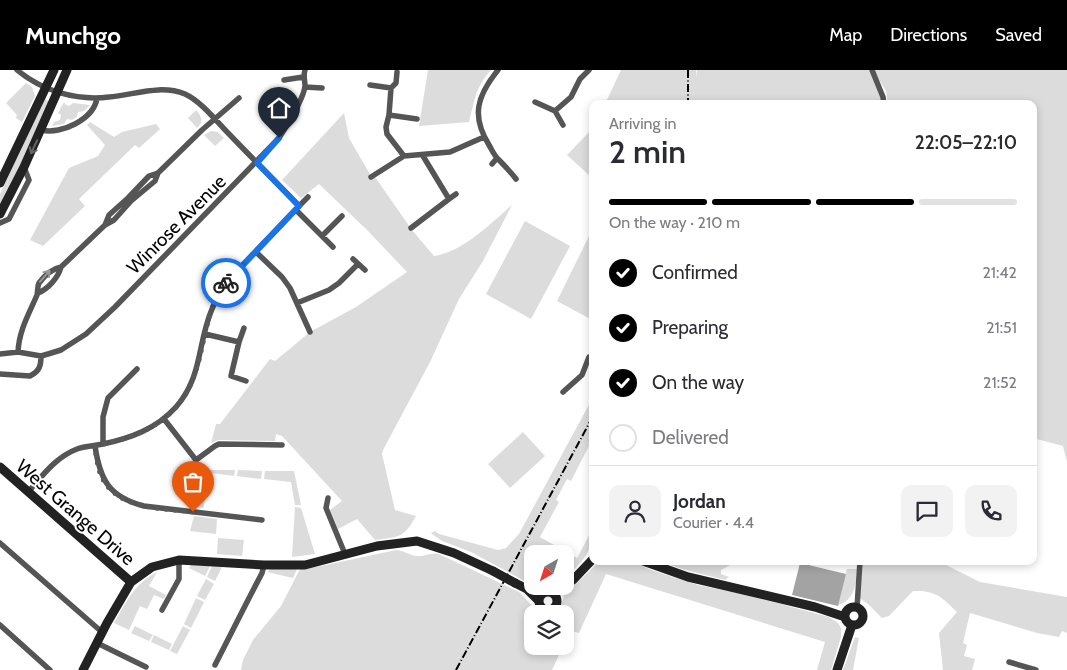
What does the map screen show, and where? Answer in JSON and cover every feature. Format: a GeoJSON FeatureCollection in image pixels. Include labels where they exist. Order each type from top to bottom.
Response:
{"type":"FeatureCollection","features":[{"type":"Feature","properties":{"kind":"street"},"geometry":{"type":"LineString","coordinates":[[17,70],[26,78],[46,88],[80,98],[97,98],[155,90],[174,91],[192,98],[257,163],[333,247]]}},
{"type":"Feature","properties":{"kind":"street"},"geometry":{"type":"LineString","coordinates":[[0,183],[54,70]]}},
{"type":"Feature","properties":{"kind":"street"},"geometry":{"type":"LineString","coordinates":[[0,214],[42,130],[68,70]]}},
{"type":"Feature","properties":{"kind":"street"},"geometry":{"type":"LineString","coordinates":[[305,70],[303,78],[305,87],[322,88]]}},
{"type":"Feature","properties":{"kind":"street"},"geometry":{"type":"LineString","coordinates":[[498,70],[482,93],[477,116],[484,138],[497,158],[516,179]]}},
{"type":"Feature","properties":{"kind":"street"},"geometry":{"type":"LineString","coordinates":[[555,111],[571,97],[580,79],[589,70]]}},
{"type":"Feature","properties":{"kind":"street"},"geometry":{"type":"LineString","coordinates":[[872,70],[883,100]]}},
{"type":"Feature","properties":{"kind":"street"},"geometry":{"type":"LineString","coordinates":[[397,72],[396,83],[391,88],[390,115],[386,127],[388,134],[404,156]]}},
{"type":"Feature","properties":{"kind":"street"},"geometry":{"type":"LineString","coordinates":[[284,80],[303,78]]}},
{"type":"Feature","properties":{"kind":"street"},"geometry":{"type":"LineString","coordinates":[[370,85],[391,88]]}},
{"type":"Feature","properties":{"kind":"street","name":"Winrose Avenue"},"geometry":{"type":"LineString","coordinates":[[0,354],[18,352],[41,356],[61,350],[86,334],[257,163],[279,138],[293,115],[305,87]]}},
{"type":"Feature","properties":{"kind":"street"},"geometry":{"type":"LineString","coordinates":[[42,130],[48,131],[70,127],[78,123],[95,105],[97,98]]}},
{"type":"Feature","properties":{"kind":"street"},"geometry":{"type":"LineString","coordinates":[[18,352],[24,324],[38,293],[44,290],[59,274],[61,267],[105,225],[114,220],[130,199],[155,181],[158,173],[214,119],[220,116],[239,98]]}},
{"type":"Feature","properties":{"kind":"street"},"geometry":{"type":"LineString","coordinates":[[535,102],[555,111],[564,125]]}},
{"type":"Feature","properties":{"kind":"street"},"geometry":{"type":"LineString","coordinates":[[390,115],[417,119]]}},
{"type":"Feature","properties":{"kind":"street"},"geometry":{"type":"LineString","coordinates":[[371,177],[404,156],[423,156],[450,152],[484,138]]}},
{"type":"Feature","properties":{"kind":"street"},"geometry":{"type":"LineString","coordinates":[[423,156],[449,199]]}},
{"type":"Feature","properties":{"kind":"street"},"geometry":{"type":"LineString","coordinates":[[492,164],[497,158]]}},
{"type":"Feature","properties":{"kind":"street"},"geometry":{"type":"LineString","coordinates":[[0,223],[9,219],[29,180],[24,167]]}},
{"type":"Feature","properties":{"kind":"street"},"geometry":{"type":"LineString","coordinates":[[411,228],[456,194]]}},
{"type":"Feature","properties":{"kind":"street"},"geometry":{"type":"LineString","coordinates":[[29,491],[62,457],[78,449],[124,439],[148,430],[164,419],[176,407],[189,389],[197,370],[212,308],[224,286],[308,197]]}},
{"type":"Feature","properties":{"kind":"street"},"geometry":{"type":"LineString","coordinates":[[322,236],[342,216]]}},
{"type":"Feature","properties":{"kind":"street"},"geometry":{"type":"LineString","coordinates":[[256,252],[282,277],[290,288],[310,332]]}},
{"type":"Feature","properties":{"kind":"street"},"geometry":{"type":"LineString","coordinates":[[296,303],[329,290],[339,283],[356,261],[365,270]]}},
{"type":"Feature","properties":{"kind":"street"},"geometry":{"type":"LineString","coordinates":[[244,328],[231,376],[246,381]]}},
{"type":"Feature","properties":{"kind":"street"},"geometry":{"type":"LineString","coordinates":[[205,334],[239,342]]}},
{"type":"Feature","properties":{"kind":"street"},"geometry":{"type":"LineString","coordinates":[[0,374],[30,376],[41,365],[41,356]]}},
{"type":"Feature","properties":{"kind":"street"},"geometry":{"type":"LineString","coordinates":[[563,392],[582,376],[589,357]]}},
{"type":"Feature","properties":{"kind":"street"},"geometry":{"type":"LineString","coordinates":[[104,444],[103,417],[108,398],[137,369]]}},
{"type":"Feature","properties":{"kind":"street"},"geometry":{"type":"LineString","coordinates":[[164,419],[196,460],[219,444],[282,444]]}},
{"type":"Feature","properties":{"kind":"street"},"geometry":{"type":"LineString","coordinates":[[95,446],[100,472],[104,481],[112,490],[133,503],[144,506],[262,520]]}},
{"type":"Feature","properties":{"kind":"street","name":"West Grange Drive"},"geometry":{"type":"LineString","coordinates":[[0,467],[131,582]]}},
{"type":"Feature","properties":{"kind":"street"},"geometry":{"type":"LineString","coordinates":[[328,498],[326,508],[345,554]]}},
{"type":"Feature","properties":{"kind":"street"},"geometry":{"type":"LineString","coordinates":[[84,670],[102,633],[131,582],[152,567],[179,560],[264,565],[305,564],[385,544],[417,540],[454,552],[524,588]]}},
{"type":"Feature","properties":{"kind":"street"},"geometry":{"type":"LineString","coordinates":[[0,543],[102,633]]}},
{"type":"Feature","properties":{"kind":"street"},"geometry":{"type":"LineString","coordinates":[[162,610],[179,579],[179,560]]}},
{"type":"Feature","properties":{"kind":"street"},"geometry":{"type":"LineString","coordinates":[[574,579],[589,563]]}},
{"type":"Feature","properties":{"kind":"street"},"geometry":{"type":"LineString","coordinates":[[215,665],[264,565]]}},
{"type":"Feature","properties":{"kind":"street"},"geometry":{"type":"LineString","coordinates":[[654,565],[688,577],[798,603],[845,617]]}},
{"type":"Feature","properties":{"kind":"street"},"geometry":{"type":"LineString","coordinates":[[857,608],[860,565]]}},
{"type":"Feature","properties":{"kind":"street"},"geometry":{"type":"LineString","coordinates":[[533,595],[544,608],[552,609],[557,602],[554,595]]}},
{"type":"Feature","properties":{"kind":"street"},"geometry":{"type":"LineString","coordinates":[[540,602],[542,595]]}},
{"type":"Feature","properties":{"kind":"street"},"geometry":{"type":"LineString","coordinates":[[857,608],[862,612],[863,618],[859,624],[852,625],[846,622],[845,617],[848,610],[857,608]]}},
{"type":"Feature","properties":{"kind":"street"},"geometry":{"type":"LineString","coordinates":[[0,625],[50,670]]}},
{"type":"Feature","properties":{"kind":"street"},"geometry":{"type":"LineString","coordinates":[[837,670],[852,625]]}},
{"type":"Feature","properties":{"kind":"street"},"geometry":{"type":"LineString","coordinates":[[97,643],[146,667]]}},
{"type":"Feature","properties":{"kind":"street"},"geometry":{"type":"LineString","coordinates":[[1009,662],[1036,670]]}},
{"type":"Feature","properties":{"kind":"shaded area"},"geometry":{"type":"Polygon","coordinates":[[[428,70],[491,70],[479,89],[469,122],[419,126],[428,70]]]}},
{"type":"Feature","properties":{"kind":"shaded area"},"geometry":{"type":"Polygon","coordinates":[[[621,70],[696,70],[696,78],[697,70],[872,70],[882,100],[607,100],[621,70]]]}},
{"type":"Feature","properties":{"kind":"shaded area"},"geometry":{"type":"Polygon","coordinates":[[[873,70],[1067,70],[1067,462],[1063,446],[1037,439],[1037,100],[887,100],[886,91],[873,70]]]}},
{"type":"Feature","properties":{"kind":"shaded area"},"geometry":{"type":"Polygon","coordinates":[[[26,83],[32,87],[35,96],[22,122],[16,118],[17,115],[6,103],[26,83]]]}},
{"type":"Feature","properties":{"kind":"shaded area"},"geometry":{"type":"Polygon","coordinates":[[[45,99],[51,103],[0,208],[0,194],[45,99]]]}},
{"type":"Feature","properties":{"kind":"shaded area"},"geometry":{"type":"Polygon","coordinates":[[[64,102],[69,106],[73,103],[90,105],[84,111],[78,112],[77,117],[72,120],[67,119],[64,124],[52,126],[54,122],[60,120],[61,115],[58,113],[64,102]]]}},
{"type":"Feature","properties":{"kind":"shaded area"},"geometry":{"type":"Polygon","coordinates":[[[196,110],[201,119],[201,123],[197,128],[188,118],[196,110]]]}},
{"type":"Feature","properties":{"kind":"shaded area"},"geometry":{"type":"Polygon","coordinates":[[[344,113],[349,138],[371,176],[375,177],[412,230],[434,256],[466,243],[512,205],[483,261],[459,299],[430,362],[383,450],[382,454],[395,510],[416,516],[408,529],[400,535],[375,540],[357,519],[338,529],[330,510],[342,501],[282,436],[276,434],[275,441],[218,440],[211,443],[216,424],[220,424],[270,359],[275,361],[310,332],[356,307],[407,272],[319,184],[301,198],[282,180],[344,113]]]}},
{"type":"Feature","properties":{"kind":"shaded area"},"geometry":{"type":"Polygon","coordinates":[[[90,122],[114,137],[122,132],[156,124],[160,129],[139,148],[135,145],[79,199],[85,206],[43,246],[30,240],[69,168],[98,156],[105,145],[87,125],[90,122]]]}},
{"type":"Feature","properties":{"kind":"shaded area"},"geometry":{"type":"Polygon","coordinates":[[[211,131],[218,132],[224,138],[215,146],[204,135],[211,131]]]}},
{"type":"Feature","properties":{"kind":"shaded area"},"geometry":{"type":"Polygon","coordinates":[[[589,132],[589,175],[567,155],[589,132]]]}},
{"type":"Feature","properties":{"kind":"shaded area"},"geometry":{"type":"Polygon","coordinates":[[[525,221],[570,246],[531,319],[486,294],[525,221]]]}},
{"type":"Feature","properties":{"kind":"shaded area"},"geometry":{"type":"Polygon","coordinates":[[[589,236],[589,318],[557,301],[589,236]]]}},
{"type":"Feature","properties":{"kind":"shaded area"},"geometry":{"type":"Polygon","coordinates":[[[589,405],[589,446],[571,481],[567,479],[556,500],[559,502],[540,537],[554,545],[524,545],[524,581],[471,552],[442,541],[431,533],[435,531],[439,534],[498,550],[506,548],[519,534],[589,405]]]}},
{"type":"Feature","properties":{"kind":"shaded area"},"geometry":{"type":"Polygon","coordinates":[[[523,432],[545,456],[510,488],[488,464],[523,432]]]}},
{"type":"Feature","properties":{"kind":"shaded area"},"geometry":{"type":"Polygon","coordinates":[[[203,470],[235,470],[234,476],[203,472],[203,470]]]}},
{"type":"Feature","properties":{"kind":"shaded area"},"geometry":{"type":"Polygon","coordinates":[[[238,470],[262,471],[261,479],[237,476],[238,470]]]}},
{"type":"Feature","properties":{"kind":"shaded area"},"geometry":{"type":"Polygon","coordinates":[[[265,471],[294,471],[301,505],[295,505],[291,482],[264,479],[265,471]]]}},
{"type":"Feature","properties":{"kind":"shaded area"},"geometry":{"type":"Polygon","coordinates":[[[202,475],[212,476],[203,508],[195,507],[202,475]]]}},
{"type":"Feature","properties":{"kind":"shaded area"},"geometry":{"type":"Polygon","coordinates":[[[295,507],[301,508],[315,554],[292,557],[295,507]]]}},
{"type":"Feature","properties":{"kind":"shaded area"},"geometry":{"type":"Polygon","coordinates":[[[194,516],[217,519],[216,534],[190,531],[194,516]]]}},
{"type":"Feature","properties":{"kind":"shaded area"},"geometry":{"type":"Polygon","coordinates":[[[589,536],[588,551],[574,570],[574,556],[577,558],[589,536]]]}},
{"type":"Feature","properties":{"kind":"shaded area"},"geometry":{"type":"Polygon","coordinates":[[[218,538],[244,540],[242,556],[217,554],[218,538]]]}},
{"type":"Feature","properties":{"kind":"shaded area"},"geometry":{"type":"Polygon","coordinates":[[[396,550],[417,556],[439,554],[519,592],[531,605],[524,605],[524,655],[559,655],[552,670],[241,670],[243,660],[253,640],[281,606],[300,569],[396,550]]]}},
{"type":"Feature","properties":{"kind":"shaded area"},"geometry":{"type":"Polygon","coordinates":[[[191,565],[210,566],[205,576],[189,568],[191,565]]]}},
{"type":"Feature","properties":{"kind":"shaded area"},"geometry":{"type":"Polygon","coordinates":[[[596,565],[640,565],[698,585],[771,600],[829,617],[838,623],[841,628],[841,637],[831,670],[817,670],[825,642],[606,574],[579,633],[574,632],[574,605],[561,605],[564,595],[574,595],[574,586],[596,565]]]}},
{"type":"Feature","properties":{"kind":"shaded area"},"geometry":{"type":"Polygon","coordinates":[[[671,565],[730,565],[721,570],[721,574],[729,577],[725,580],[671,565]]]}},
{"type":"Feature","properties":{"kind":"shaded area"},"geometry":{"type":"Polygon","coordinates":[[[800,565],[808,565],[846,574],[838,606],[792,595],[800,565]]]}},
{"type":"Feature","properties":{"kind":"shaded area"},"geometry":{"type":"Polygon","coordinates":[[[860,565],[946,565],[980,582],[1067,597],[1067,633],[1062,631],[1059,637],[1037,633],[970,613],[963,643],[967,645],[964,656],[975,659],[972,670],[943,670],[939,633],[957,612],[947,602],[933,593],[913,591],[889,616],[882,618],[858,597],[860,565]]]}},
{"type":"Feature","properties":{"kind":"shaded area"},"geometry":{"type":"Polygon","coordinates":[[[212,566],[222,567],[215,581],[207,577],[212,566]]]}},
{"type":"Feature","properties":{"kind":"shaded area"},"geometry":{"type":"Polygon","coordinates":[[[271,569],[297,569],[293,578],[267,572],[271,569]]]}},
{"type":"Feature","properties":{"kind":"shaded area"},"geometry":{"type":"Polygon","coordinates":[[[847,569],[857,569],[854,591],[844,603],[838,605],[847,569]]]}},
{"type":"Feature","properties":{"kind":"shaded area"},"geometry":{"type":"Polygon","coordinates":[[[157,572],[149,586],[166,595],[164,599],[154,595],[147,609],[140,606],[129,630],[114,623],[137,587],[149,576],[157,572]]]}},
{"type":"Feature","properties":{"kind":"shaded area"},"geometry":{"type":"Polygon","coordinates":[[[206,579],[214,584],[205,600],[197,596],[206,579]]]}},
{"type":"Feature","properties":{"kind":"shaded area"},"geometry":{"type":"Polygon","coordinates":[[[196,598],[204,602],[191,628],[184,624],[196,598]]]}},
{"type":"Feature","properties":{"kind":"shaded area"},"geometry":{"type":"Polygon","coordinates":[[[135,626],[153,635],[149,641],[131,633],[135,626]]]}},
{"type":"Feature","properties":{"kind":"shaded area"},"geometry":{"type":"Polygon","coordinates":[[[183,626],[190,630],[177,654],[170,651],[183,626]]]}},
{"type":"Feature","properties":{"kind":"shaded area"},"geometry":{"type":"Polygon","coordinates":[[[154,635],[172,644],[169,650],[151,642],[154,635]]]}},
{"type":"Feature","properties":{"kind":"shaded area"},"geometry":{"type":"Polygon","coordinates":[[[855,637],[859,638],[853,670],[843,670],[855,637]]]}},
{"type":"Feature","properties":{"kind":"railway"},"geometry":{"type":"LineString","coordinates":[[688,70],[688,100]]}},
{"type":"Feature","properties":{"kind":"railway"},"geometry":{"type":"LineString","coordinates":[[456,670],[589,424]]}},
{"type":"Feature","properties":{"kind":"way so far"},"geometry":{"type":"LineString","coordinates":[[193,512],[144,506],[122,498],[104,481],[97,461],[95,446],[124,439],[148,430],[164,419],[176,407],[189,389],[197,370],[208,320],[212,308],[226,283]]}},
{"type":"Feature","properties":{"kind":"route"},"geometry":{"type":"LineString","coordinates":[[226,283],[299,206],[257,163],[279,138]]}}]}
